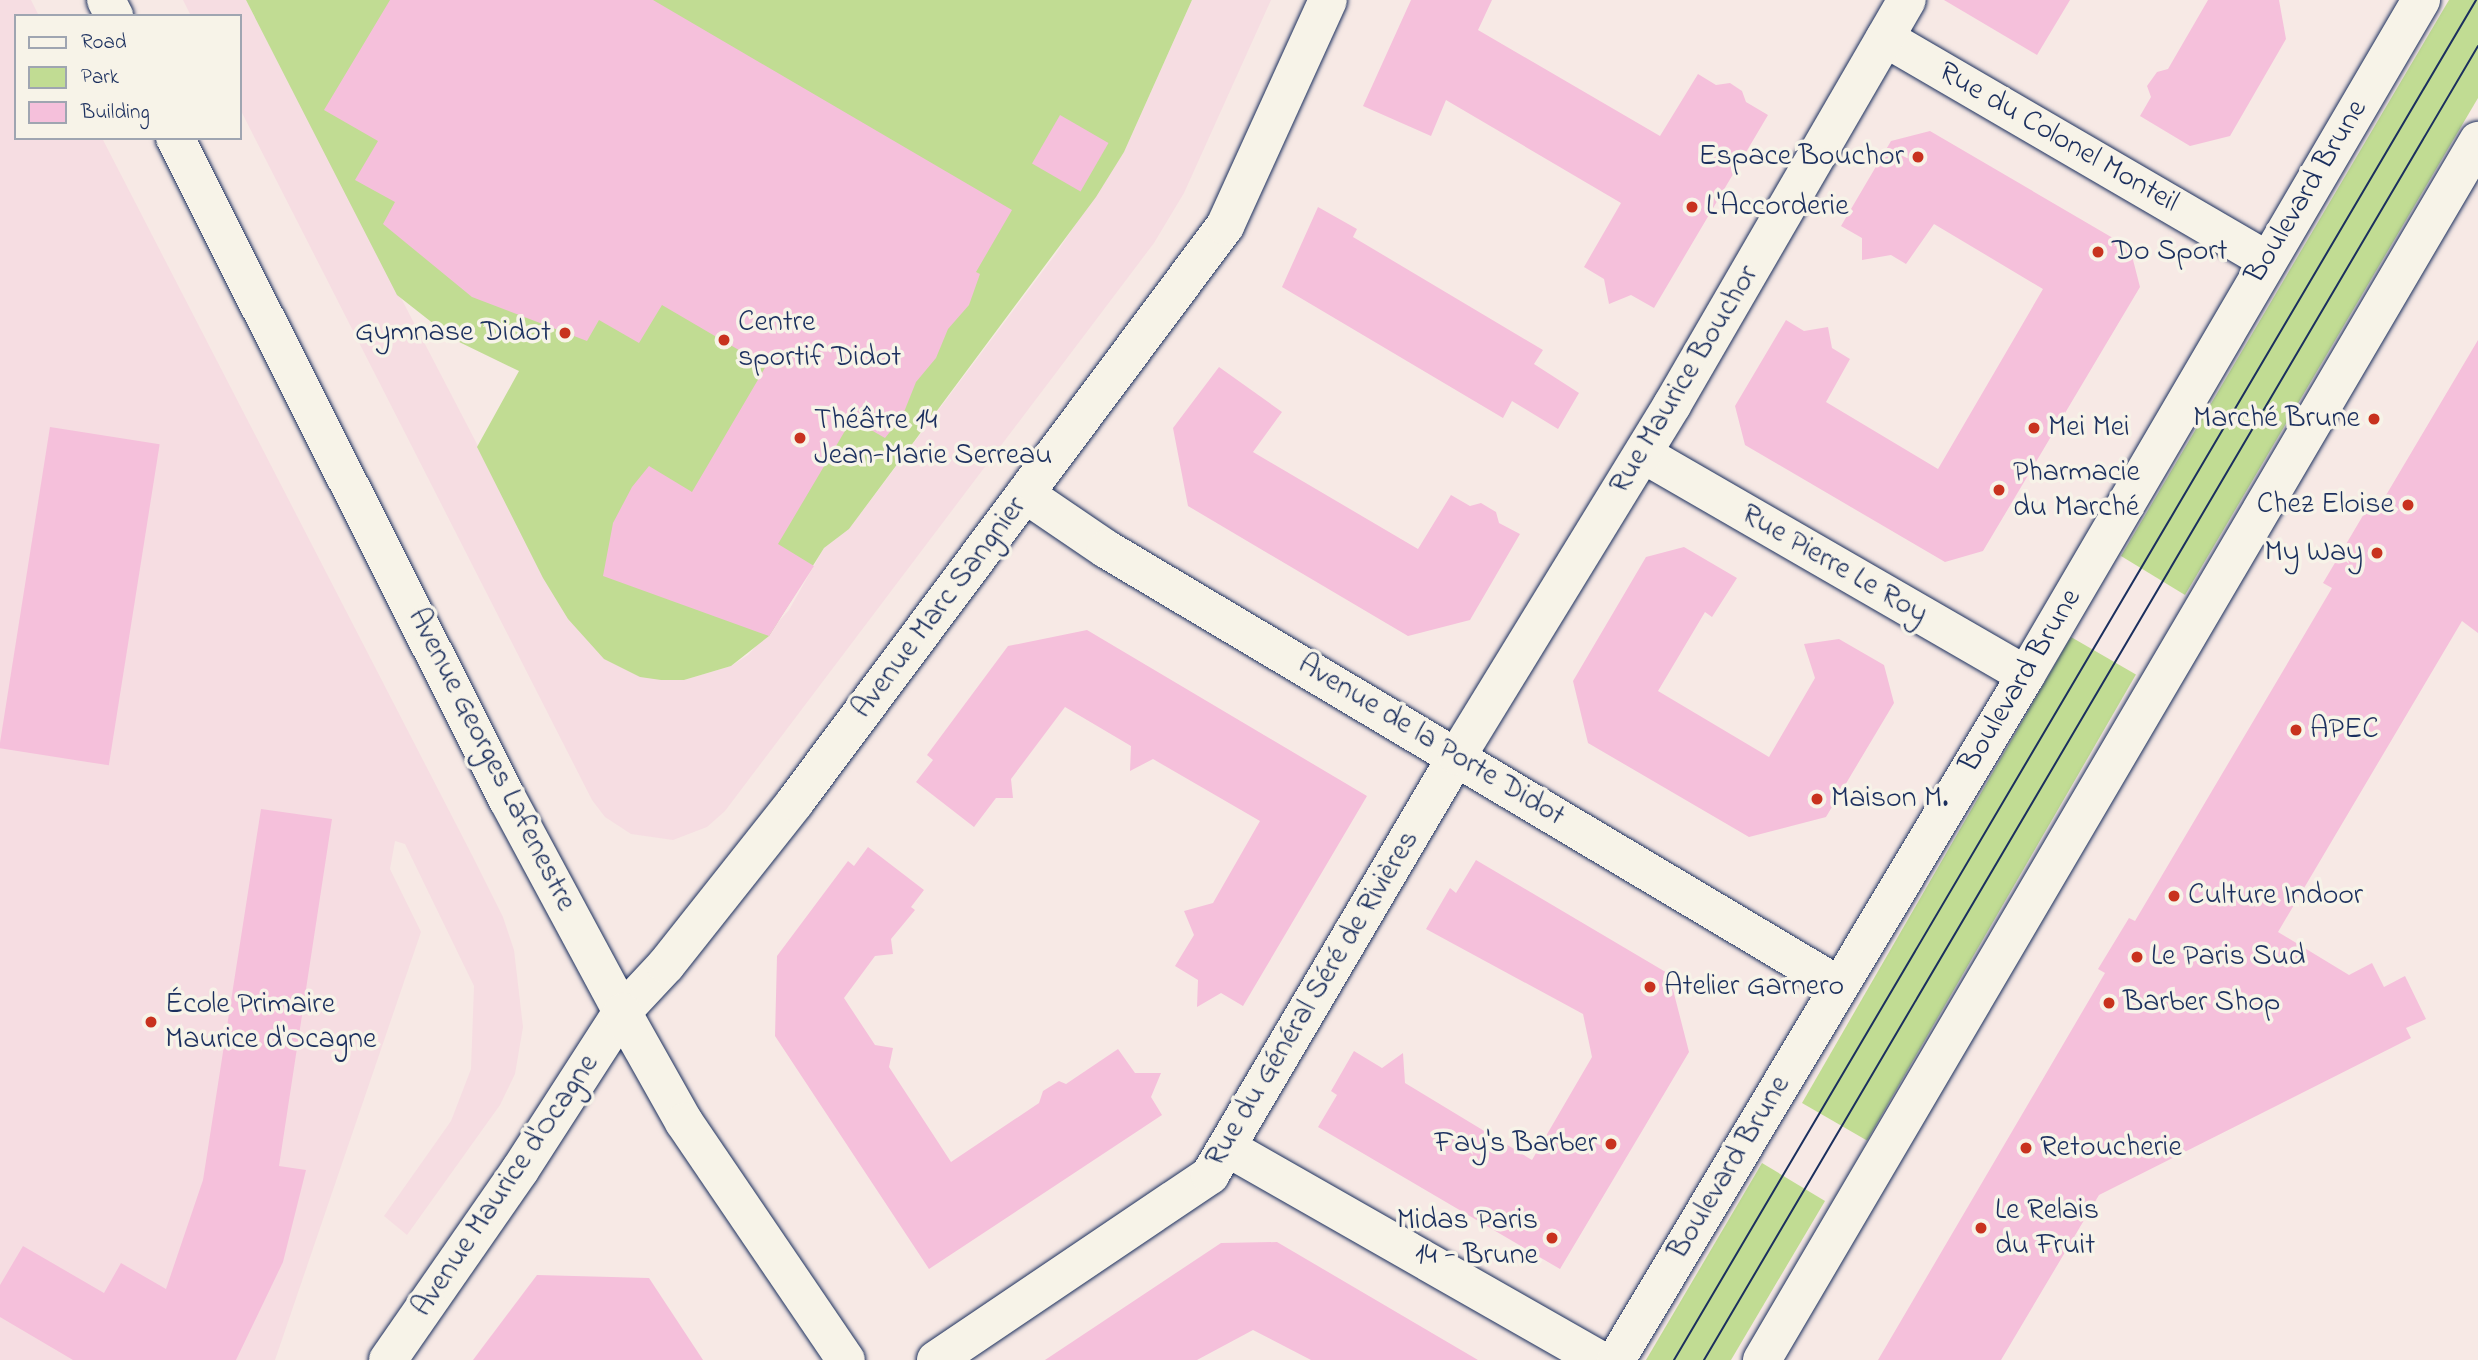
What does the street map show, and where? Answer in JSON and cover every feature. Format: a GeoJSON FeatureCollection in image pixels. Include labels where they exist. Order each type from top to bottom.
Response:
{"type":"FeatureCollection","features":[{"type":"Feature","properties":{"kind":"street","name":"Avenue Marc Sangnier"},"geometry":{"type":"LineString","coordinates":[[622,1012],[666,965],[795,802],[1225,226],[1328,0]]}},
{"type":"Feature","properties":{"kind":"street","name":"Rue Maurice Bouchor"},"geometry":{"type":"LineString","coordinates":[[1457,756],[1643,454],[1907,0]]}},
{"type":"Feature","properties":{"kind":"street","name":"Boulevard Brune"},"geometry":{"type":"LineString","coordinates":[[1616,1360],[1838,985],[2026,675],[2266,260],[2421,0]]}},
{"type":"Feature","properties":{"kind":"street","name":"Rue du Colonel Monteil"},"geometry":{"type":"LineString","coordinates":[[1885,38],[2266,260]]}},
{"type":"Feature","properties":{"kind":"street","name":"Avenue Georges Lafenestre"},"geometry":{"type":"LineString","coordinates":[[176,140],[508,800],[622,1012],[684,1122],[846,1360]]}},
{"type":"Feature","properties":{"kind":"street"},"geometry":{"type":"LineString","coordinates":[[1762,1360],[2478,141]]}},
{"type":"Feature","properties":{"kind":"street","name":"Rue Pierre Le Roy"},"geometry":{"type":"LineString","coordinates":[[1643,454],[2026,675]]}},
{"type":"Feature","properties":{"kind":"street","name":"Avenue de la Porte Didot"},"geometry":{"type":"LineString","coordinates":[[1025,494],[1106,549],[1838,985]]}},
{"type":"Feature","properties":{"kind":"street","name":"Rue du Général Séré de Rivières"},"geometry":{"type":"LineString","coordinates":[[936,1360],[1210,1175],[1457,756]]}},
{"type":"Feature","properties":{"kind":"street","name":"Avenue Maurice d'Ocagne"},"geometry":{"type":"LineString","coordinates":[[388,1360],[520,1170],[622,1012]]}},
{"type":"Feature","properties":{"kind":"street"},"geometry":{"type":"LineString","coordinates":[[1228,1148],[1599,1360]]}},
{"type":"Feature","properties":{"kind":"shaded area"},"geometry":{"type":"Polygon","coordinates":[[[0,0],[31,0],[38,14],[14,14],[14,140],[103,140],[503,917],[514,950],[523,1027],[515,1074],[500,1105],[407,1235],[384,1216],[451,1121],[471,1069],[474,986],[405,844],[395,841],[390,869],[421,932],[275,1360],[0,1360],[0,0]]]}},
{"type":"Feature","properties":{"kind":"shaded area"},"geometry":{"type":"Polygon","coordinates":[[[183,0],[246,0],[568,619],[684,680],[731,666],[748,655],[789,610],[824,548],[849,529],[1055,255],[1124,152],[1192,0],[1271,0],[1184,193],[1154,243],[725,811],[707,827],[673,840],[631,834],[605,817],[592,800],[242,113],[242,14],[190,14],[183,0]]]}},
{"type":"Feature","properties":{"kind":"green space","name":"Centre sportif Didot"},"geometry":{"type":"Polygon","coordinates":[[[246,0],[1192,0],[1124,152],[1096,197],[849,529],[824,548],[769,636],[731,666],[684,680],[661,680],[640,677],[604,659],[568,619],[543,578],[477,447],[519,371],[453,339],[397,295],[246,0]]]}},
{"type":"Feature","properties":{"kind":"green space"},"geometry":{"type":"Polygon","coordinates":[[[2449,0],[2478,0],[2478,98],[2185,595],[2121,556],[2449,0]]]}},
{"type":"Feature","properties":{"kind":"green space"},"geometry":{"type":"Polygon","coordinates":[[[2071,637],[2136,675],[1867,1140],[1802,1103],[2071,637]]]}},
{"type":"Feature","properties":{"kind":"green space"},"geometry":{"type":"Polygon","coordinates":[[[1762,1163],[1825,1201],[1731,1360],[1646,1360],[1762,1163]]]}},
{"type":"Feature","properties":{"kind":"building"},"geometry":{"type":"Polygon","coordinates":[[[390,0],[653,0],[1012,210],[976,272],[980,274],[969,305],[948,329],[936,358],[916,382],[902,417],[885,438],[852,419],[778,544],[814,566],[769,636],[603,576],[613,523],[632,487],[649,466],[692,492],[766,366],[662,305],[639,343],[599,320],[587,341],[472,297],[383,224],[395,202],[355,180],[378,141],[324,110],[390,0]]]}},
{"type":"Feature","properties":{"kind":"building"},"geometry":{"type":"Polygon","coordinates":[[[1411,0],[1492,0],[1478,30],[1660,136],[1698,74],[1716,85],[1730,83],[1742,91],[1746,102],[1768,115],[1654,308],[1631,295],[1609,304],[1604,279],[1584,267],[1621,203],[1446,100],[1431,136],[1363,106],[1411,0]]]}},
{"type":"Feature","properties":{"kind":"building"},"geometry":{"type":"Polygon","coordinates":[[[1944,0],[2070,0],[2037,55],[1944,0]]]}},
{"type":"Feature","properties":{"kind":"building"},"geometry":{"type":"Polygon","coordinates":[[[2208,0],[2279,0],[2286,39],[2230,136],[2190,146],[2140,116],[2151,97],[2147,86],[2157,72],[2168,69],[2208,0]]]}},
{"type":"Feature","properties":{"kind":"building"},"geometry":{"type":"Polygon","coordinates":[[[1060,115],[1108,143],[1080,191],[1032,163],[1060,115]]]}},
{"type":"Feature","properties":{"kind":"building"},"geometry":{"type":"Polygon","coordinates":[[[1930,131],[2130,248],[2140,287],[1983,551],[1945,562],[1745,445],[1735,406],[1786,320],[1804,331],[1828,327],[1832,348],[1850,359],[1826,402],[1938,469],[2043,289],[1934,224],[1906,264],[1891,255],[1862,260],[1862,238],[1841,226],[1891,141],[1930,131]]]}},
{"type":"Feature","properties":{"kind":"building"},"geometry":{"type":"Polygon","coordinates":[[[1318,207],[1357,229],[1353,237],[1543,350],[1534,364],[1579,393],[1558,429],[1512,401],[1503,418],[1282,287],[1318,207]]]}},
{"type":"Feature","properties":{"kind":"building"},"geometry":{"type":"Polygon","coordinates":[[[2478,340],[2478,633],[2462,621],[2278,932],[2349,975],[2372,963],[2384,987],[2405,976],[2426,1019],[2406,1028],[2411,1038],[2099,1195],[2001,1360],[1878,1360],[2105,973],[2098,969],[2129,918],[2135,921],[2332,588],[2323,583],[2371,502],[2379,507],[2478,340]]]}},
{"type":"Feature","properties":{"kind":"building"},"geometry":{"type":"Polygon","coordinates":[[[1219,367],[1282,412],[1253,452],[1418,549],[1451,495],[1470,506],[1481,503],[1496,512],[1499,523],[1520,534],[1470,620],[1408,636],[1188,506],[1173,428],[1219,367]]]}},
{"type":"Feature","properties":{"kind":"building"},"geometry":{"type":"Polygon","coordinates":[[[50,427],[160,444],[109,765],[0,748],[50,427]]]}},
{"type":"Feature","properties":{"kind":"building"},"geometry":{"type":"Polygon","coordinates":[[[1684,547],[1737,578],[1712,617],[1705,612],[1658,691],[1769,757],[1815,678],[1804,644],[1839,639],[1884,665],[1894,703],[1826,817],[1749,837],[1588,743],[1573,681],[1646,557],[1684,547]]]}},
{"type":"Feature","properties":{"kind":"building"},"geometry":{"type":"Polygon","coordinates":[[[1087,630],[1367,796],[1243,1006],[1221,993],[1197,1007],[1198,980],[1175,966],[1194,935],[1184,911],[1213,903],[1260,821],[1153,759],[1130,771],[1131,746],[1065,707],[1011,779],[1013,798],[996,798],[974,827],[916,782],[933,760],[927,755],[1008,646],[1087,630]]]}},
{"type":"Feature","properties":{"kind":"building"},"geometry":{"type":"Polygon","coordinates":[[[261,809],[332,819],[279,1166],[306,1170],[283,1262],[236,1360],[73,1360],[0,1317],[0,1285],[23,1246],[104,1293],[121,1263],[166,1289],[203,1180],[261,809]]]}},
{"type":"Feature","properties":{"kind":"building"},"geometry":{"type":"Polygon","coordinates":[[[868,847],[924,890],[911,907],[915,910],[891,939],[893,954],[875,956],[844,998],[875,1045],[893,1048],[889,1067],[951,1162],[1039,1103],[1043,1091],[1059,1081],[1066,1084],[1118,1049],[1135,1073],[1161,1073],[1151,1097],[1162,1115],[929,1269],[775,1036],[777,956],[848,861],[854,866],[868,847]]]}},
{"type":"Feature","properties":{"kind":"building"},"geometry":{"type":"Polygon","coordinates":[[[1476,860],[1669,974],[1689,1052],[1560,1269],[1318,1127],[1337,1095],[1331,1091],[1354,1051],[1382,1068],[1403,1053],[1405,1083],[1532,1160],[1592,1057],[1583,1014],[1426,929],[1450,888],[1456,893],[1476,860]]]}},
{"type":"Feature","properties":{"kind":"building"},"geometry":{"type":"Polygon","coordinates":[[[1277,1242],[1478,1360],[1311,1360],[1253,1330],[1197,1360],[1045,1360],[1221,1243],[1277,1242]]]}},
{"type":"Feature","properties":{"kind":"building"},"geometry":{"type":"Polygon","coordinates":[[[537,1275],[649,1278],[703,1360],[473,1360],[537,1275]]]}},
{"type":"Feature","properties":{"kind":"tram line"},"geometry":{"type":"LineString","coordinates":[[1674,1360],[2476,0]]}},
{"type":"Feature","properties":{"kind":"tram line"},"geometry":{"type":"LineString","coordinates":[[1704,1360],[2478,46]]}},
{"type":"Feature","properties":{"kind":"place","name":"Espace Bouchor"},"geometry":{"type":"Point","coordinates":[1918,157]}},
{"type":"Feature","properties":{"kind":"place","name":"L'Accorderie"},"geometry":{"type":"Point","coordinates":[1692,207]}},
{"type":"Feature","properties":{"kind":"place","name":"Do Sport"},"geometry":{"type":"Point","coordinates":[2098,252]}},
{"type":"Feature","properties":{"kind":"place","name":"Gymnase Didot"},"geometry":{"type":"Point","coordinates":[565,333]}},
{"type":"Feature","properties":{"kind":"place","name":"Centre sportif Didot"},"geometry":{"type":"Point","coordinates":[724,340]}},
{"type":"Feature","properties":{"kind":"place","name":"Marché Brune"},"geometry":{"type":"Point","coordinates":[2374,419]}},
{"type":"Feature","properties":{"kind":"place","name":"Mei Mei"},"geometry":{"type":"Point","coordinates":[2034,428]}},
{"type":"Feature","properties":{"kind":"place","name":"Théâtre 14 Jean-Marie Serreau"},"geometry":{"type":"Point","coordinates":[800,438]}},
{"type":"Feature","properties":{"kind":"place","name":"Pharmacie du Marché"},"geometry":{"type":"Point","coordinates":[1999,490]}},
{"type":"Feature","properties":{"kind":"place","name":"Chez Eloise"},"geometry":{"type":"Point","coordinates":[2408,505]}},
{"type":"Feature","properties":{"kind":"place","name":"My Way"},"geometry":{"type":"Point","coordinates":[2377,553]}},
{"type":"Feature","properties":{"kind":"place","name":"APEC"},"geometry":{"type":"Point","coordinates":[2296,730]}},
{"type":"Feature","properties":{"kind":"place","name":"Maison M."},"geometry":{"type":"Point","coordinates":[1817,799]}},
{"type":"Feature","properties":{"kind":"place","name":"Culture Indoor"},"geometry":{"type":"Point","coordinates":[2174,896]}},
{"type":"Feature","properties":{"kind":"place","name":"Le Paris Sud"},"geometry":{"type":"Point","coordinates":[2137,957]}},
{"type":"Feature","properties":{"kind":"place","name":"Atelier Garnero"},"geometry":{"type":"Point","coordinates":[1650,987]}},
{"type":"Feature","properties":{"kind":"place","name":"Barber Shop"},"geometry":{"type":"Point","coordinates":[2109,1003]}},
{"type":"Feature","properties":{"kind":"place","name":"École Primaire Maurice d'Ocagne"},"geometry":{"type":"Point","coordinates":[151,1022]}},
{"type":"Feature","properties":{"kind":"place","name":"Fay's Barber"},"geometry":{"type":"Point","coordinates":[1611,1144]}},
{"type":"Feature","properties":{"kind":"place","name":"Retoucherie"},"geometry":{"type":"Point","coordinates":[2026,1148]}},
{"type":"Feature","properties":{"kind":"place","name":"Le Relais du Fruit"},"geometry":{"type":"Point","coordinates":[1981,1228]}},
{"type":"Feature","properties":{"kind":"place","name":"Midas Paris 14 - Brune"},"geometry":{"type":"Point","coordinates":[1552,1238]}}]}
